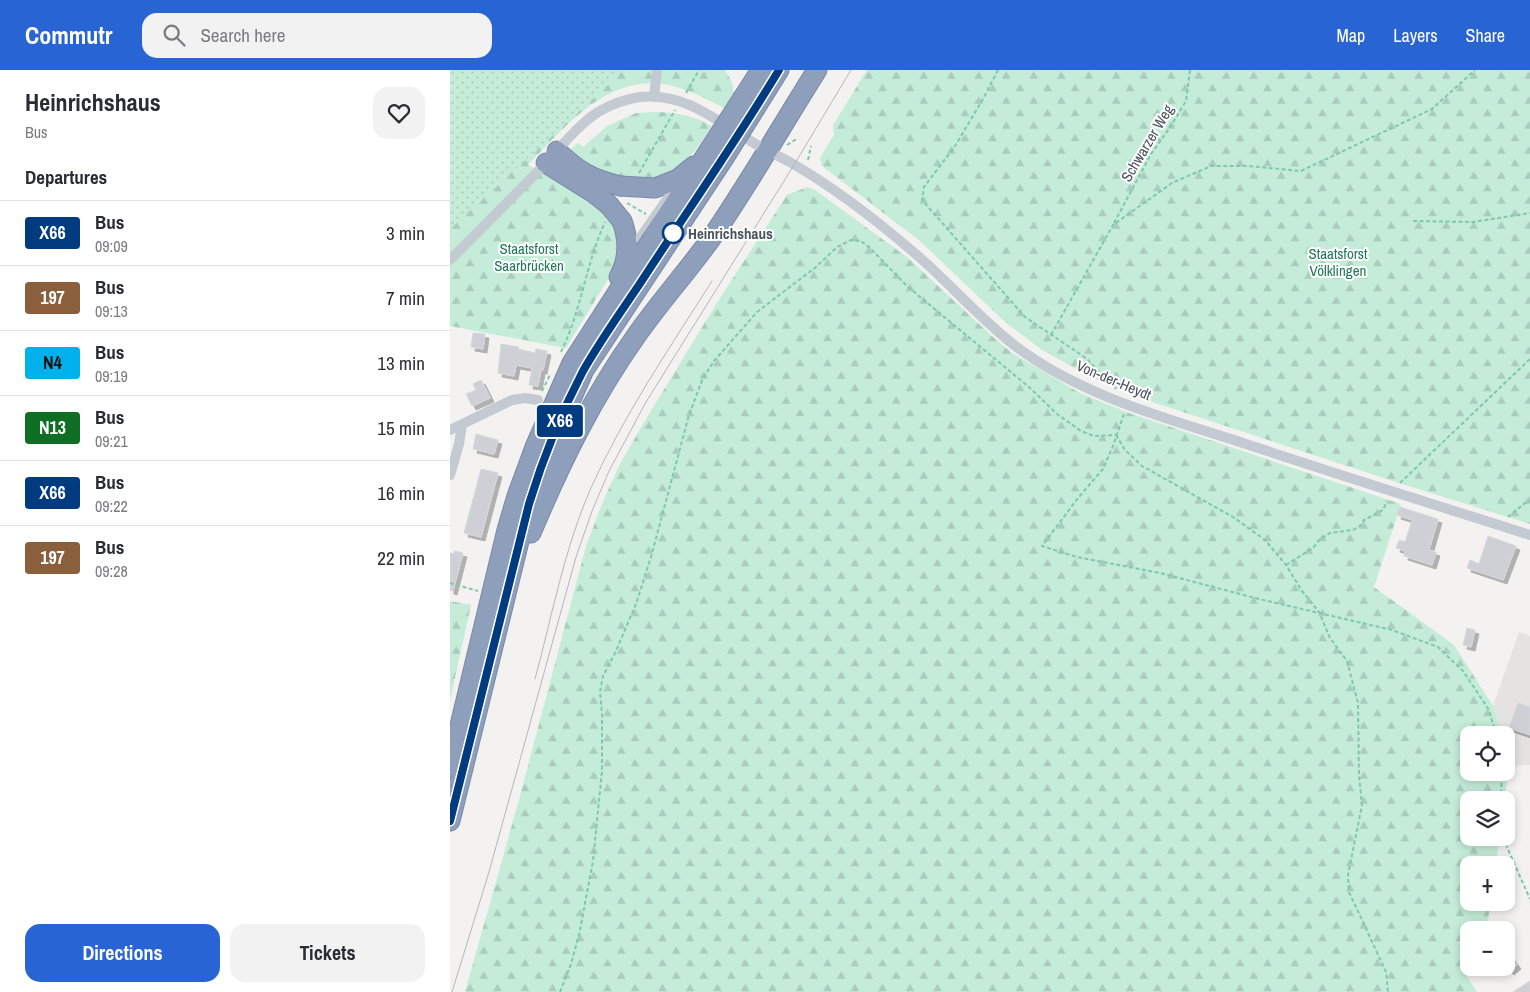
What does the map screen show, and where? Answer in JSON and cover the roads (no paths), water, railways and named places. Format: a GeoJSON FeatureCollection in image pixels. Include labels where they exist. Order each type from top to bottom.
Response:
{"type":"FeatureCollection","features":[{"type":"Feature","properties":{"kind":"highway"},"geometry":{"type":"LineString","coordinates":[[750,103],[762,70]]}},
{"type":"Feature","properties":{"kind":"highway"},"geometry":{"type":"LineString","coordinates":[[450,767],[498,561],[517,496],[535,446],[561,385],[572,363],[596,325],[750,103],[779,70]]}},
{"type":"Feature","properties":{"kind":"highway"},"geometry":{"type":"LineString","coordinates":[[502,608],[550,488],[588,411],[636,335],[710,240],[768,151],[817,70]]}},
{"type":"Feature","properties":{"kind":"highway"},"geometry":{"type":"LineString","coordinates":[[551,157],[594,193],[620,201],[644,188],[655,188],[678,180],[717,153]]}},
{"type":"Feature","properties":{"kind":"highway"},"geometry":{"type":"LineString","coordinates":[[450,821],[531,496],[545,458],[584,370],[717,153]]}},
{"type":"Feature","properties":{"kind":"highway"},"geometry":{"type":"LineString","coordinates":[[596,325],[609,293],[622,272],[626,255],[626,232],[620,201]]}},
{"type":"Feature","properties":{"kind":"street"},"geometry":{"type":"LineString","coordinates":[[654,97],[657,70]]}},
{"type":"Feature","properties":{"kind":"street","name":"Von-der-Heydt"},"geometry":{"type":"LineString","coordinates":[[450,260],[588,120],[600,111],[625,101],[654,97],[681,101],[698,108],[747,140],[815,178],[912,250],[974,310],[1015,346],[1060,373],[1128,404],[1530,535]]}},
{"type":"Feature","properties":{"kind":"street"},"geometry":{"type":"LineString","coordinates":[[450,430],[512,400],[525,398],[538,400]]}},
{"type":"Feature","properties":{"kind":"street"},"geometry":{"type":"LineString","coordinates":[[450,475],[462,425]]}},
{"type":"Feature","properties":{"kind":"lane"},"geometry":{"type":"LineString","coordinates":[[626,255],[678,180]]}},
{"type":"Feature","properties":{"kind":"tram line"},"geometry":{"type":"LineString","coordinates":[[452,992],[489,872],[576,557],[592,511],[609,471],[646,402],[851,70]]}},
{"type":"Feature","properties":{"kind":"tram line"},"geometry":{"type":"LineString","coordinates":[[535,679],[559,583],[573,536],[590,490],[632,409],[712,281]]}},
{"type":"Feature","properties":{"kind":"place","name":"Heinrichshaus"},"geometry":{"type":"Point","coordinates":[673,233]}},
{"type":"Feature","properties":{"kind":"park label","name":"Staatsforst Saarbrücken"},"geometry":{"type":"Point","coordinates":[529,256]}},
{"type":"Feature","properties":{"kind":"park label","name":"Staatsforst Völklingen"},"geometry":{"type":"Point","coordinates":[1338,262]}}]}
